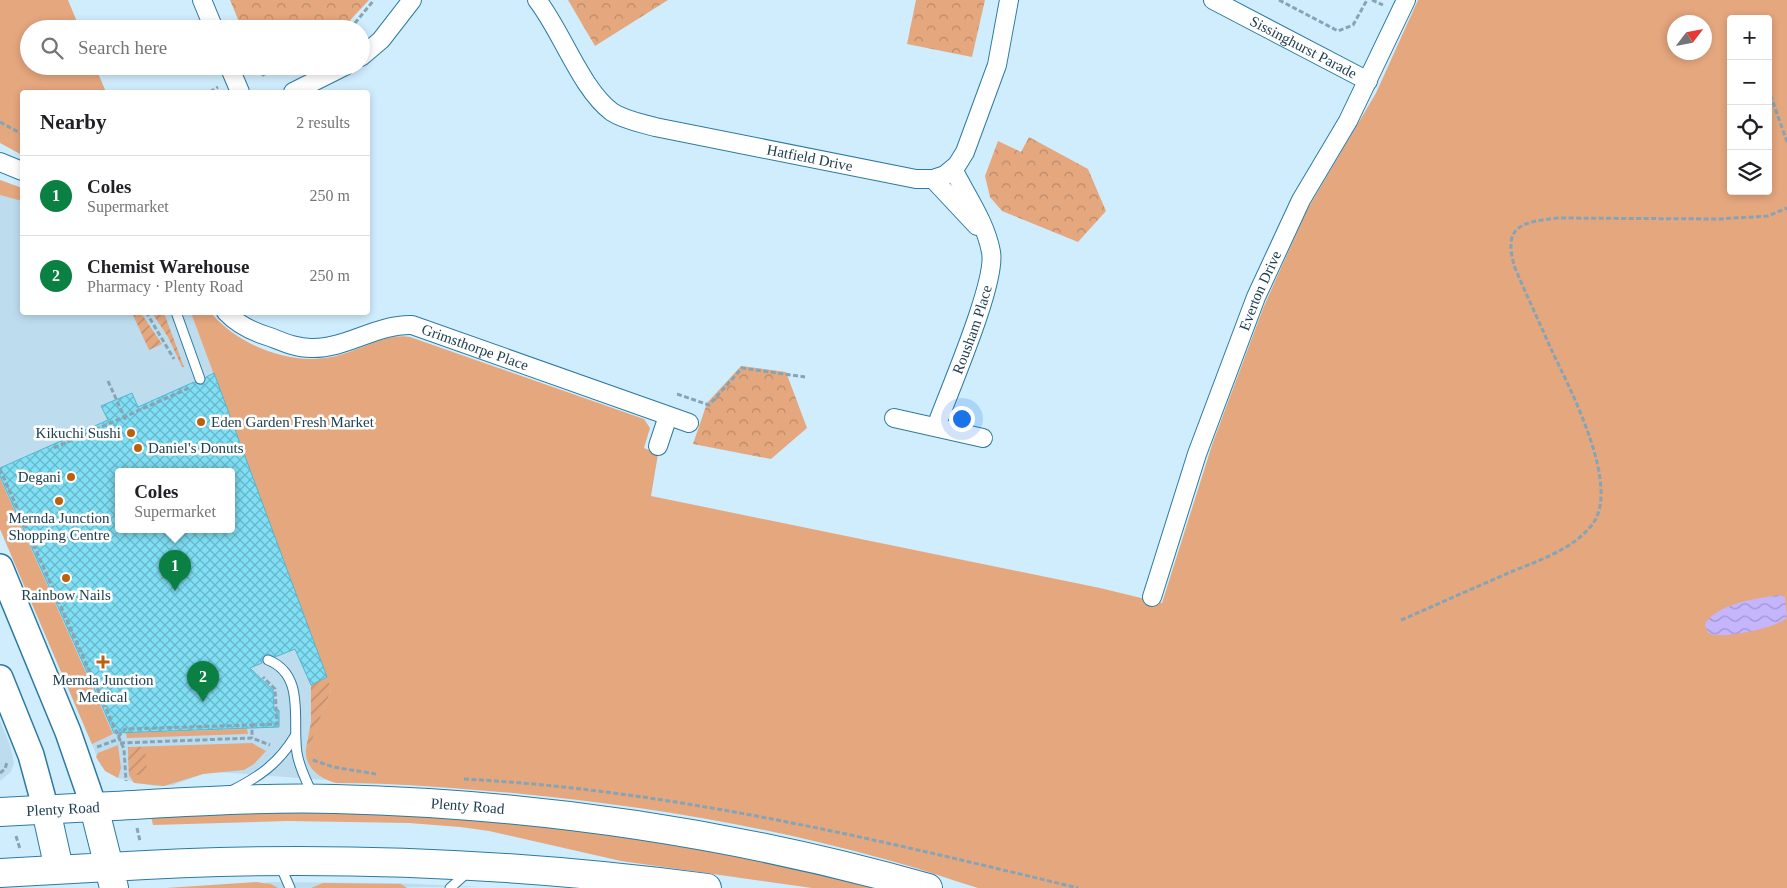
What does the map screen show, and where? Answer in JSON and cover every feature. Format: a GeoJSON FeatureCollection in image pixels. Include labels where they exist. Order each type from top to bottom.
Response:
{"type":"FeatureCollection","features":[{"type":"Feature","properties":{"kind":"main road"},"geometry":{"type":"LineString","coordinates":[[0,567],[68,732],[94,807],[112,877]]}},
{"type":"Feature","properties":{"kind":"main road"},"geometry":{"type":"LineString","coordinates":[[0,678],[31,756],[46,810],[61,879]]}},
{"type":"Feature","properties":{"kind":"main road","name":"Plenty Road"},"geometry":{"type":"LineString","coordinates":[[0,812],[213,801],[334,799],[457,804],[535,811],[653,827],[807,857],[928,888]]}},
{"type":"Feature","properties":{"kind":"main road"},"geometry":{"type":"LineString","coordinates":[[0,873],[61,879],[112,877],[278,859],[373,860],[476,865],[649,880],[707,888]]}},
{"type":"Feature","properties":{"kind":"street"},"geometry":{"type":"LineString","coordinates":[[202,0],[210,20]]}},
{"type":"Feature","properties":{"kind":"street"},"geometry":{"type":"LineString","coordinates":[[370,49],[381,40],[412,0]]}},
{"type":"Feature","properties":{"kind":"street"},"geometry":{"type":"LineString","coordinates":[[953,169],[965,152],[997,65],[1010,0]]}},
{"type":"Feature","properties":{"kind":"street","name":"Sissinghurst Parade"},"geometry":{"type":"LineString","coordinates":[[1213,0],[1368,81]]}},
{"type":"Feature","properties":{"kind":"street","name":"Everton Drive"},"geometry":{"type":"LineString","coordinates":[[1152,597],[1197,454],[1256,298],[1301,200],[1343,129],[1406,0]]}},
{"type":"Feature","properties":{"kind":"street","name":"Hatfield Drive"},"geometry":{"type":"LineString","coordinates":[[541,2],[593,91],[604,105],[624,118],[655,127],[916,179],[933,179],[945,175],[953,169]]}},
{"type":"Feature","properties":{"kind":"street"},"geometry":{"type":"LineString","coordinates":[[233,75],[239,90]]}},
{"type":"Feature","properties":{"kind":"street"},"geometry":{"type":"LineString","coordinates":[[296,90],[327,75]]}},
{"type":"Feature","properties":{"kind":"street"},"geometry":{"type":"LineString","coordinates":[[0,162],[20,170]]}},
{"type":"Feature","properties":{"kind":"street","name":"Rousham Place"},"geometry":{"type":"LineString","coordinates":[[936,427],[980,307],[992,268],[992,254],[984,231],[953,169]]}},
{"type":"Feature","properties":{"kind":"street"},"geometry":{"type":"LineString","coordinates":[[933,179],[969,220],[984,231]]}},
{"type":"Feature","properties":{"kind":"street","name":"Grimsthorpe Place"},"geometry":{"type":"LineString","coordinates":[[229,315],[242,326],[255,332],[294,346],[310,348],[344,343],[398,324],[412,325],[689,423]]}},
{"type":"Feature","properties":{"kind":"street"},"geometry":{"type":"LineString","coordinates":[[658,446],[668,416]]}},
{"type":"Feature","properties":{"kind":"street"},"geometry":{"type":"LineString","coordinates":[[894,418],[982,438]]}},
{"type":"Feature","properties":{"kind":"lane"},"geometry":{"type":"LineString","coordinates":[[177,315],[200,379]]}},
{"type":"Feature","properties":{"kind":"lane"},"geometry":{"type":"LineString","coordinates":[[268,660],[282,667],[292,683],[295,701],[295,736],[300,766],[310,790],[334,799]]}},
{"type":"Feature","properties":{"kind":"lane"},"geometry":{"type":"LineString","coordinates":[[213,801],[268,769],[286,751],[295,736]]}},
{"type":"Feature","properties":{"kind":"lane"},"geometry":{"type":"LineString","coordinates":[[278,859],[290,888]]}},
{"type":"Feature","properties":{"kind":"lane"},"geometry":{"type":"LineString","coordinates":[[450,888],[476,865]]}},
{"type":"Feature","properties":{"kind":"path"},"geometry":{"type":"LineString","coordinates":[[357,20],[374,0]]}},
{"type":"Feature","properties":{"kind":"path"},"geometry":{"type":"LineString","coordinates":[[1278,0],[1338,31],[1354,25],[1367,0]]}},
{"type":"Feature","properties":{"kind":"path"},"geometry":{"type":"LineString","coordinates":[[1772,99],[1787,142]]}},
{"type":"Feature","properties":{"kind":"path"},"geometry":{"type":"LineString","coordinates":[[0,122],[20,133]]}},
{"type":"Feature","properties":{"kind":"path"},"geometry":{"type":"LineString","coordinates":[[1401,620],[1549,555],[1584,534],[1593,525],[1598,515],[1601,484],[1598,464],[1582,418],[1514,268],[1510,243],[1516,229],[1533,220],[1558,218],[1718,220],[1768,216],[1787,208]]}},
{"type":"Feature","properties":{"kind":"path"},"geometry":{"type":"LineString","coordinates":[[148,315],[178,367]]}},
{"type":"Feature","properties":{"kind":"path"},"geometry":{"type":"LineString","coordinates":[[677,394],[709,405],[742,368],[805,377]]}},
{"type":"Feature","properties":{"kind":"path"},"geometry":{"type":"LineString","coordinates":[[108,381],[125,419]]}},
{"type":"Feature","properties":{"kind":"path"},"geometry":{"type":"LineString","coordinates":[[54,448],[125,419],[187,389],[184,382]]}},
{"type":"Feature","properties":{"kind":"path"},"geometry":{"type":"LineString","coordinates":[[0,469],[9,485],[120,743]]}},
{"type":"Feature","properties":{"kind":"path"},"geometry":{"type":"LineString","coordinates":[[118,736],[125,729],[277,724],[275,690],[260,673]]}},
{"type":"Feature","properties":{"kind":"path"},"geometry":{"type":"LineString","coordinates":[[252,725],[252,738]]}},
{"type":"Feature","properties":{"kind":"path"},"geometry":{"type":"LineString","coordinates":[[0,773],[6,768],[6,757]]}},
{"type":"Feature","properties":{"kind":"shaded area","name":"Mernda Junction Shopping Centre"},"geometry":{"type":"Polygon","coordinates":[[[0,180],[20,187],[20,315],[192,315],[331,690],[311,767],[326,780],[218,772],[203,774],[173,785],[153,786],[118,778],[101,766],[0,529],[0,180]]]}},
{"type":"Feature","properties":{"kind":"shaded area"},"geometry":{"type":"Polygon","coordinates":[[[0,720],[11,748],[14,763],[11,772],[0,781],[0,720]]]}},
{"type":"Feature","properties":{"kind":"shaded area"},"geometry":{"type":"Polygon","coordinates":[[[265,882],[396,883],[482,887],[273,888],[265,882]]]}},
{"type":"Feature","properties":{"kind":"green space"},"geometry":{"type":"Polygon","coordinates":[[[0,0],[68,0],[76,20],[20,20],[20,75],[99,75],[105,90],[20,90],[20,154],[0,143],[0,0]]]}},
{"type":"Feature","properties":{"kind":"green space"},"geometry":{"type":"Polygon","coordinates":[[[230,0],[369,0],[350,20],[238,20],[230,0]]]}},
{"type":"Feature","properties":{"kind":"green space"},"geometry":{"type":"Polygon","coordinates":[[[568,0],[668,0],[595,46],[568,0]]]}},
{"type":"Feature","properties":{"kind":"green space"},"geometry":{"type":"Polygon","coordinates":[[[916,0],[985,0],[972,57],[907,44],[916,0]]]}},
{"type":"Feature","properties":{"kind":"green space"},"geometry":{"type":"Polygon","coordinates":[[[1418,0],[1787,0],[1787,888],[978,888],[838,847],[746,826],[653,810],[513,793],[402,785],[336,783],[324,779],[310,767],[306,749],[308,749],[331,690],[192,315],[213,315],[238,336],[254,345],[289,357],[308,359],[326,358],[343,354],[393,337],[410,337],[644,419],[650,428],[644,448],[658,454],[651,496],[1100,588],[1162,603],[1213,442],[1264,306],[1307,210],[1376,93],[1418,0]]]}},
{"type":"Feature","properties":{"kind":"green space"},"geometry":{"type":"Polygon","coordinates":[[[1029,137],[1088,169],[1106,211],[1078,242],[1002,211],[990,197],[985,176],[998,141],[1021,152],[1029,137]]]}},
{"type":"Feature","properties":{"kind":"green space"},"geometry":{"type":"Polygon","coordinates":[[[0,180],[20,187],[20,200],[0,195],[0,180]]]}},
{"type":"Feature","properties":{"kind":"green space"},"geometry":{"type":"Polygon","coordinates":[[[133,315],[142,315],[162,344],[149,350],[133,315]]]}},
{"type":"Feature","properties":{"kind":"green space"},"geometry":{"type":"Polygon","coordinates":[[[153,315],[165,315],[184,367],[182,367],[168,337],[153,315]]]}},
{"type":"Feature","properties":{"kind":"green space"},"geometry":{"type":"Polygon","coordinates":[[[741,366],[786,372],[807,428],[771,459],[693,444],[707,403],[741,366]]]}},
{"type":"Feature","properties":{"kind":"green space"},"geometry":{"type":"Polygon","coordinates":[[[0,478],[113,734],[92,744],[0,529],[0,478]]]}},
{"type":"Feature","properties":{"kind":"green space"},"geometry":{"type":"Polygon","coordinates":[[[327,677],[331,690],[308,750],[306,749],[311,722],[311,685],[327,677]]]}},
{"type":"Feature","properties":{"kind":"green space"},"geometry":{"type":"Polygon","coordinates":[[[247,729],[248,734],[127,738],[126,733],[247,729]]]}},
{"type":"Feature","properties":{"kind":"green space"},"geometry":{"type":"Polygon","coordinates":[[[252,743],[266,751],[254,764],[244,770],[203,774],[164,786],[134,783],[129,775],[128,747],[252,743]]]}},
{"type":"Feature","properties":{"kind":"green space"},"geometry":{"type":"Polygon","coordinates":[[[118,745],[121,768],[118,778],[105,771],[96,757],[98,753],[118,745]]]}},
{"type":"Feature","properties":{"kind":"green space"},"geometry":{"type":"Polygon","coordinates":[[[128,747],[145,747],[147,775],[129,775],[128,747]]]}},
{"type":"Feature","properties":{"kind":"green space"},"geometry":{"type":"Polygon","coordinates":[[[339,811],[511,821],[673,842],[884,888],[812,888],[621,861],[489,831],[460,827],[409,823],[287,821],[153,825],[151,817],[339,811]]]}},
{"type":"Feature","properties":{"kind":"green space"},"geometry":{"type":"Polygon","coordinates":[[[256,882],[271,884],[278,888],[166,888],[256,882]]]}},
{"type":"Feature","properties":{"kind":"green space"},"geometry":{"type":"Polygon","coordinates":[[[323,883],[401,884],[407,888],[311,888],[323,883]]]}},
{"type":"Feature","properties":{"kind":"water"},"geometry":{"type":"Polygon","coordinates":[[[1779,595],[1785,597],[1787,618],[1781,622],[1736,634],[1715,635],[1708,633],[1705,625],[1706,622],[1721,610],[1740,602],[1779,595]]]}},
{"type":"Feature","properties":{"kind":"building"},"geometry":{"type":"Polygon","coordinates":[[[214,373],[327,677],[311,685],[295,649],[275,657],[268,654],[262,657],[262,663],[250,668],[273,690],[274,710],[279,710],[279,727],[114,733],[0,476],[0,468],[108,420],[101,406],[132,393],[138,407],[194,382],[203,385],[206,377],[214,373]]]}},
{"type":"Feature","properties":{"kind":"place","name":"Eden Garden Fresh Market"},"geometry":{"type":"Point","coordinates":[201,422]}},
{"type":"Feature","properties":{"kind":"place","name":"Kikuchi Sushi"},"geometry":{"type":"Point","coordinates":[131,433]}},
{"type":"Feature","properties":{"kind":"place","name":"Daniel's Donuts"},"geometry":{"type":"Point","coordinates":[138,448]}},
{"type":"Feature","properties":{"kind":"place","name":"Degani"},"geometry":{"type":"Point","coordinates":[71,477]}},
{"type":"Feature","properties":{"kind":"place","name":"Mernda Junction Shopping Centre"},"geometry":{"type":"Point","coordinates":[59,501]}},
{"type":"Feature","properties":{"kind":"place","name":"Rainbow Nails"},"geometry":{"type":"Point","coordinates":[66,578]}},
{"type":"Feature","properties":{"kind":"place","name":"Coles"},"geometry":{"type":"Point","coordinates":[175,591]}},
{"type":"Feature","properties":{"kind":"place","name":"Mernda Junction Medical"},"geometry":{"type":"Point","coordinates":[103,662]}},
{"type":"Feature","properties":{"kind":"place","name":"Chemist Warehouse"},"geometry":{"type":"Point","coordinates":[203,702]}}]}
